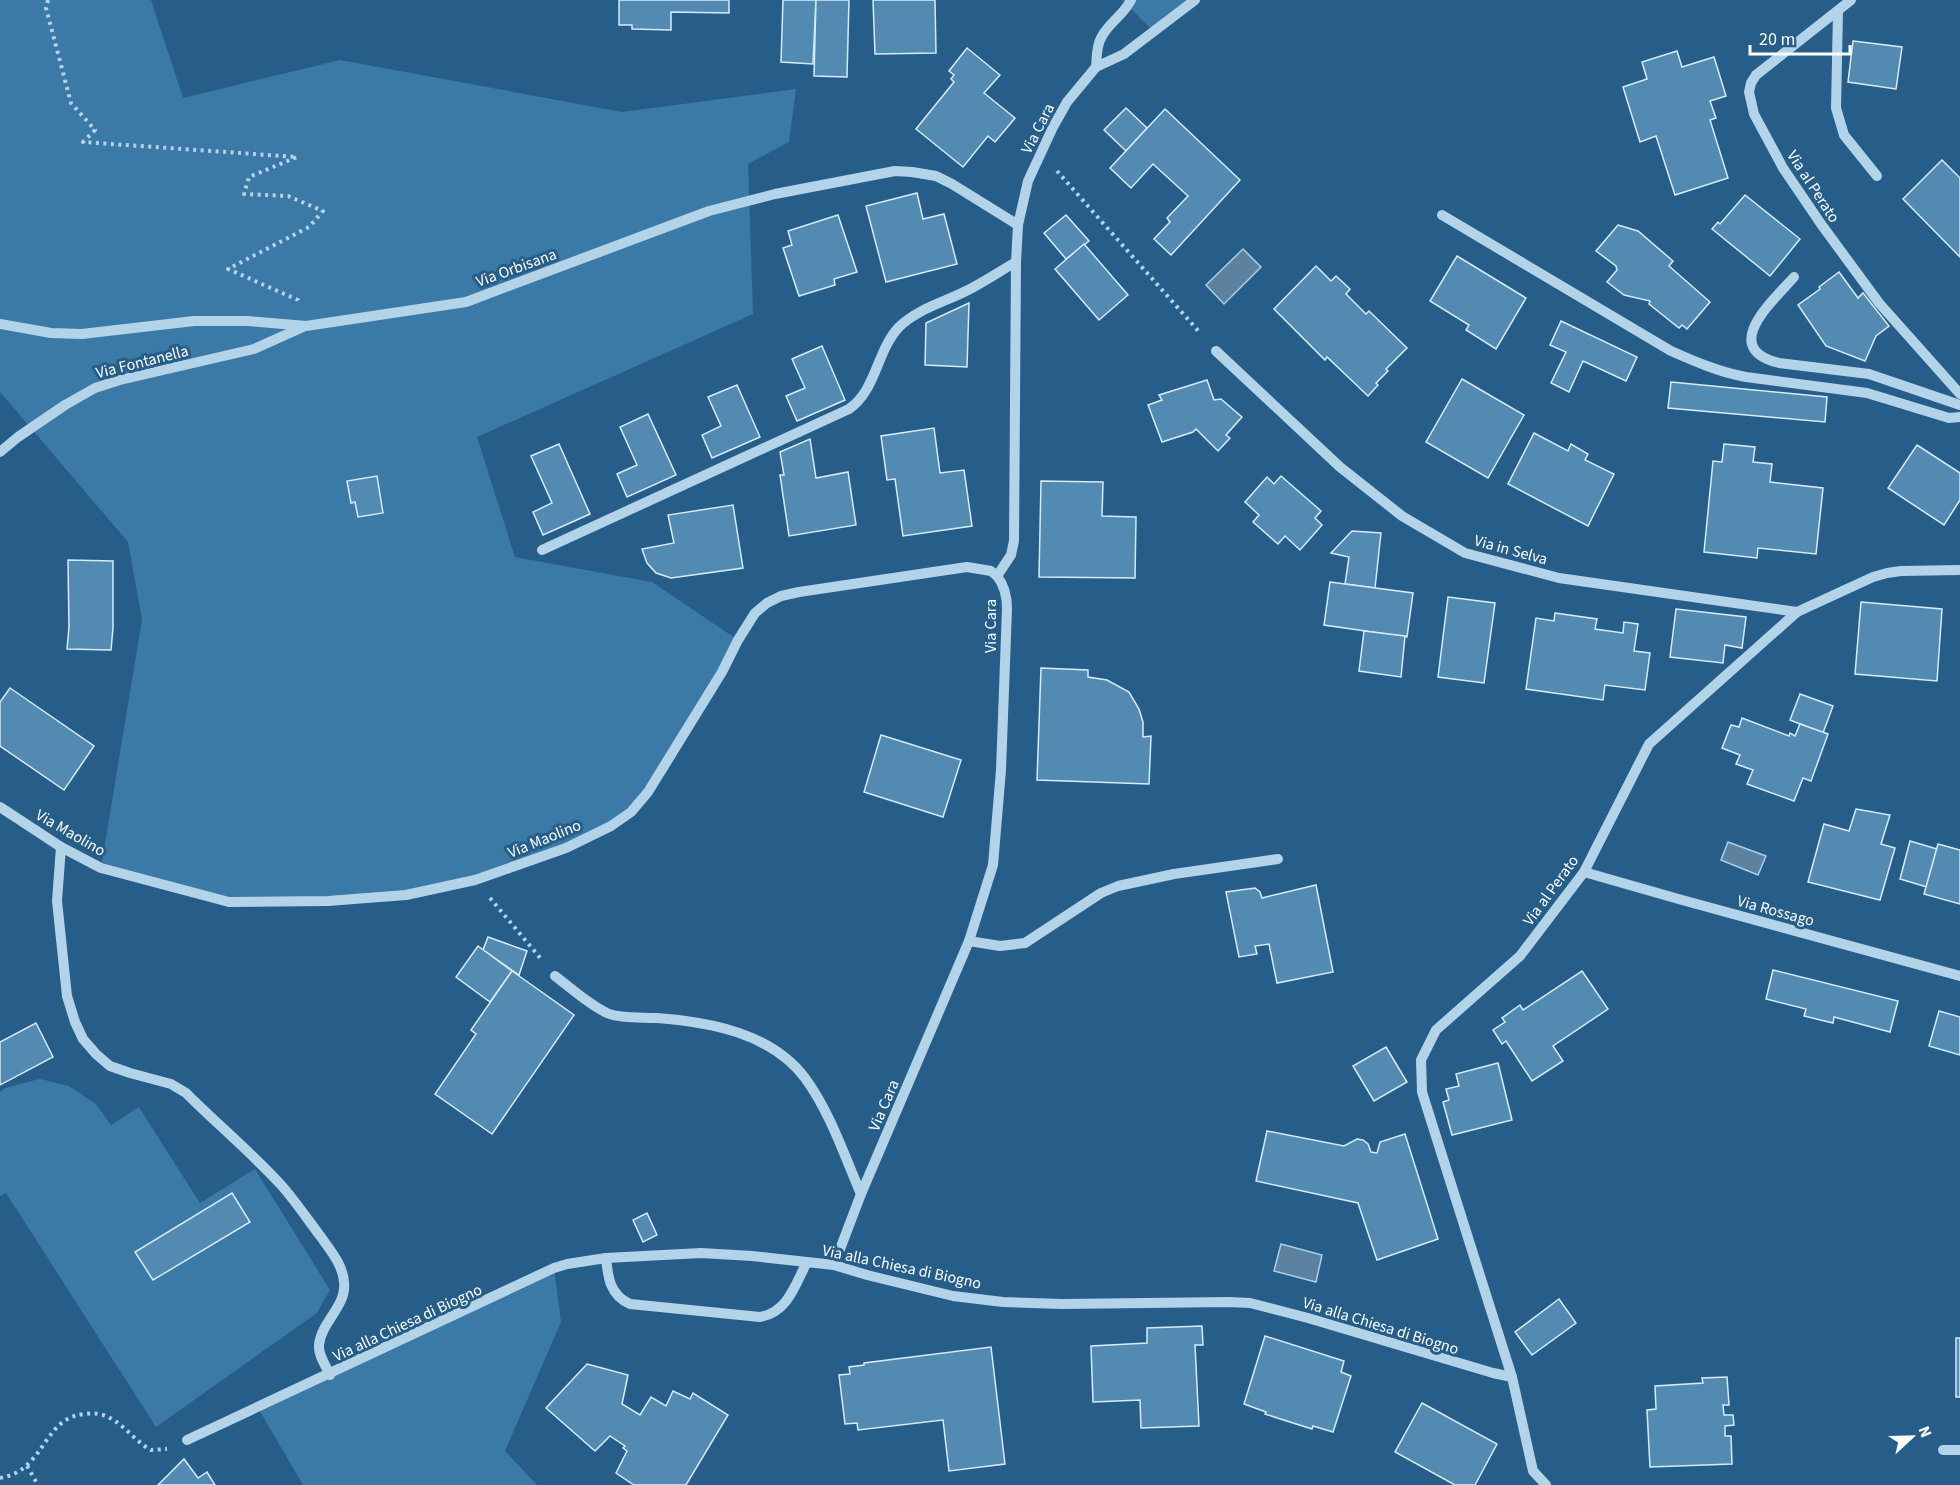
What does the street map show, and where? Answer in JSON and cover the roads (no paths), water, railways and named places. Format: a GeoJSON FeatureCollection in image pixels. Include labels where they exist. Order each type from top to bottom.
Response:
{"type":"FeatureCollection","features":[{"type":"Feature","properties":{"kind":"street"},"geometry":{"type":"LineString","coordinates":[[1096,68],[1097,49],[1101,38],[1128,7],[1131,0]]}},
{"type":"Feature","properties":{"kind":"street","name":"Via Cara"},"geometry":{"type":"LineString","coordinates":[[834,1265],[861,1194],[969,941],[993,865],[998,825],[1007,609],[1007,596],[998,576],[1011,555],[1014,541],[1016,262],[1018,225],[1028,181],[1067,102],[1096,68],[1124,54],[1195,0]]}},
{"type":"Feature","properties":{"kind":"street","name":"Via al Perato"},"geometry":{"type":"LineString","coordinates":[[1851,0],[1756,75],[1749,92],[1754,114],[1783,168],[1847,260],[1879,303],[1960,394]]}},
{"type":"Feature","properties":{"kind":"street"},"geometry":{"type":"LineString","coordinates":[[1838,11],[1836,108],[1844,135],[1877,176]]}},
{"type":"Feature","properties":{"kind":"street","name":"Via Orbisana"},"geometry":{"type":"LineString","coordinates":[[0,324],[51,333],[82,334],[194,321],[248,321],[306,326],[466,302],[709,211],[775,194],[895,171],[936,176],[1018,225]]}},
{"type":"Feature","properties":{"kind":"street"},"geometry":{"type":"LineString","coordinates":[[1442,214],[1662,346],[1705,366],[1727,374],[1867,393],[1949,418],[1960,417]]}},
{"type":"Feature","properties":{"kind":"street"},"geometry":{"type":"LineString","coordinates":[[542,550],[849,409],[863,394],[898,328],[912,316],[969,290],[1016,262]]}},
{"type":"Feature","properties":{"kind":"street"},"geometry":{"type":"LineString","coordinates":[[1794,277],[1757,321],[1751,341],[1758,355],[1766,360],[1779,363],[1869,374],[1960,405]]}},
{"type":"Feature","properties":{"kind":"street","name":"Via Fontanella"},"geometry":{"type":"LineString","coordinates":[[0,452],[65,405],[95,388],[120,380],[254,349],[306,326]]}},
{"type":"Feature","properties":{"kind":"street","name":"Via in Selva"},"geometry":{"type":"LineString","coordinates":[[1216,351],[1340,467],[1401,516],[1465,553],[1559,578],[1797,612]]}},
{"type":"Feature","properties":{"kind":"street","name":"Via Maolino"},"geometry":{"type":"LineString","coordinates":[[0,807],[61,847],[101,868],[229,902],[328,901],[406,895],[475,880],[566,848],[611,826],[631,812],[648,792],[698,712],[755,613],[767,603],[781,596],[799,592],[967,567],[991,571],[998,576]]}},
{"type":"Feature","properties":{"kind":"street","name":"Via al Perato"},"geometry":{"type":"LineString","coordinates":[[1512,1377],[1422,1092],[1421,1060],[1436,1030],[1520,956],[1584,872],[1649,744],[1797,612],[1873,577],[1887,573],[1960,570]]}},
{"type":"Feature","properties":{"kind":"street","name":"Via alla Chiesa di Biogno"},"geometry":{"type":"LineString","coordinates":[[61,847],[57,901],[65,976],[75,1022],[83,1040],[110,1066],[171,1084],[186,1093],[282,1186],[304,1214],[335,1257],[344,1279],[345,1289],[342,1299],[319,1345],[320,1353],[330,1375]]}},
{"type":"Feature","properties":{"kind":"street"},"geometry":{"type":"LineString","coordinates":[[969,941],[1000,946],[1025,943],[1101,893],[1118,886],[1174,874],[1278,859]]}},
{"type":"Feature","properties":{"kind":"street","name":"Via Rossago"},"geometry":{"type":"LineString","coordinates":[[1584,872],[1960,976]]}},
{"type":"Feature","properties":{"kind":"street"},"geometry":{"type":"LineString","coordinates":[[555,975],[592,1004],[609,1014],[716,1026],[766,1044],[790,1061],[805,1078],[822,1105],[861,1194]]}},
{"type":"Feature","properties":{"kind":"street","name":"Via alla Chiesa di Biogno"},"geometry":{"type":"LineString","coordinates":[[188,1440],[554,1268],[606,1258],[701,1253],[834,1265],[942,1293],[1003,1302],[1062,1304],[1229,1302],[1250,1304],[1308,1318],[1512,1377]]}},
{"type":"Feature","properties":{"kind":"street"},"geometry":{"type":"LineString","coordinates":[[606,1258],[611,1287],[616,1295],[630,1304],[760,1317],[774,1313],[780,1308],[789,1297],[807,1262]]}},
{"type":"Feature","properties":{"kind":"street"},"geometry":{"type":"LineString","coordinates":[[1512,1377],[1533,1471],[1546,1485]]}},
{"type":"Feature","properties":{"kind":"street"},"geometry":{"type":"LineString","coordinates":[[1943,1450],[1960,1450]]}}]}
